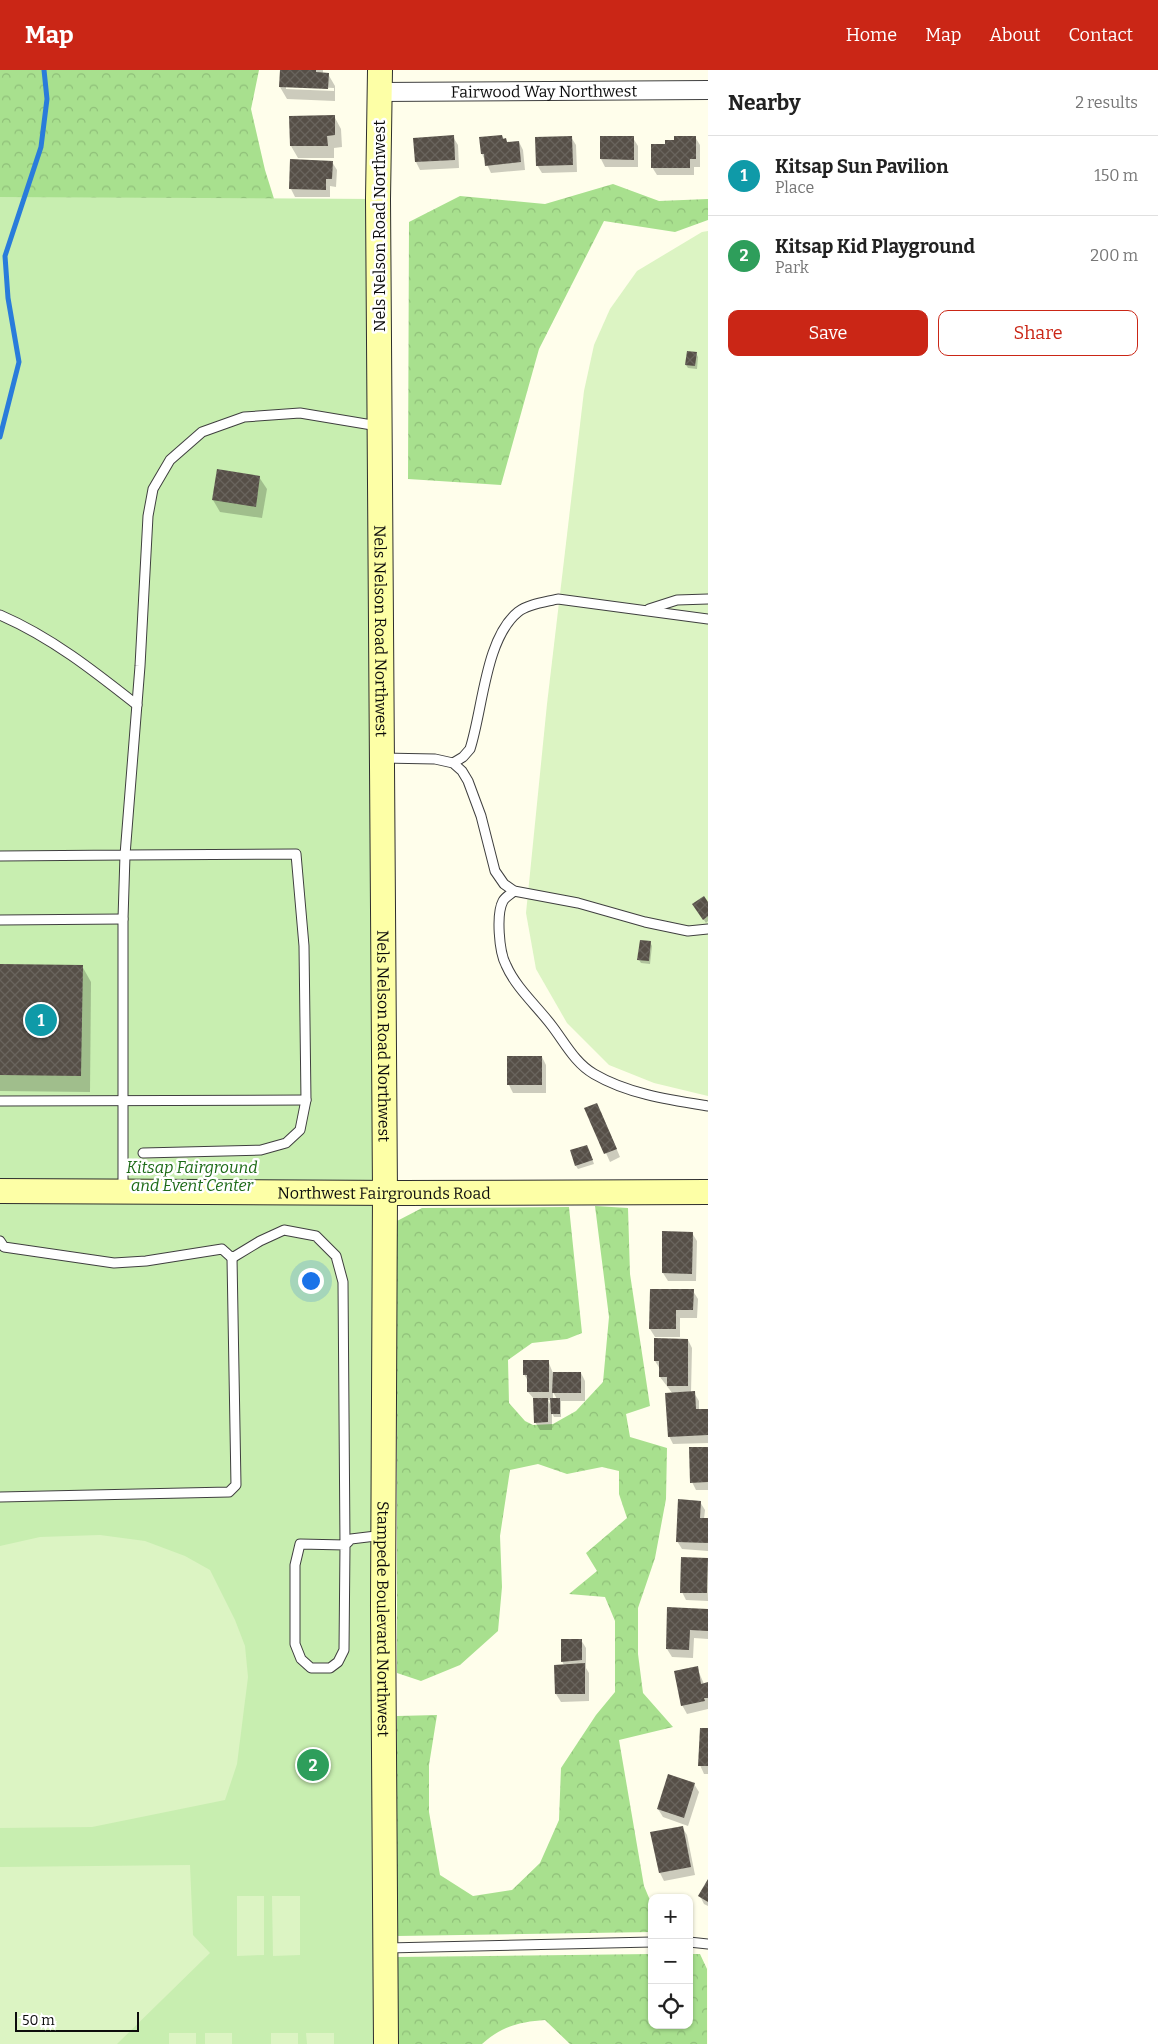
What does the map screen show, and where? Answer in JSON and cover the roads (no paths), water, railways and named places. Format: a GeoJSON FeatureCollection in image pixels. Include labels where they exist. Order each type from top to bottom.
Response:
{"type":"FeatureCollection","features":[{"type":"Feature","properties":{"kind":"street","name":"Fairwood Way Northwest"},"geometry":{"type":"LineString","coordinates":[[380,81],[708,90]]}},
{"type":"Feature","properties":{"kind":"street","name":"Nels Nelson Road Northwest"},"geometry":{"type":"LineString","coordinates":[[380,81],[378,199],[386,1193]]}},
{"type":"Feature","properties":{"kind":"street","name":"Northwest Fairgrounds Road"},"geometry":{"type":"LineString","coordinates":[[0,1191],[708,1192]]}},
{"type":"Feature","properties":{"kind":"street","name":"Stampede Boulevard Northwest"},"geometry":{"type":"LineString","coordinates":[[386,1193],[384,1535],[386,2044]]}},
{"type":"Feature","properties":{"kind":"lane"},"geometry":{"type":"LineString","coordinates":[[123,1191],[123,919],[125,855],[137,705],[148,516],[153,489],[170,460],[202,432],[244,417],[300,414],[380,426]]}},
{"type":"Feature","properties":{"kind":"lane"},"geometry":{"type":"LineString","coordinates":[[453,764],[470,749],[494,648],[499,635],[518,611],[558,599],[708,619]]}},
{"type":"Feature","properties":{"kind":"lane"},"geometry":{"type":"LineString","coordinates":[[647,610],[677,600],[708,599]]}},
{"type":"Feature","properties":{"kind":"lane"},"geometry":{"type":"LineString","coordinates":[[0,615],[50,640],[85,664],[137,705]]}},
{"type":"Feature","properties":{"kind":"lane"},"geometry":{"type":"LineString","coordinates":[[382,758],[435,759],[453,764],[462,771],[468,781],[481,816],[496,871],[504,884],[514,891],[578,903],[645,922],[688,931],[708,929]]}},
{"type":"Feature","properties":{"kind":"lane"},"geometry":{"type":"LineString","coordinates":[[0,856],[296,854],[304,946],[306,1100],[300,1130],[286,1143],[261,1150],[144,1153]]}},
{"type":"Feature","properties":{"kind":"lane"},"geometry":{"type":"LineString","coordinates":[[514,891],[503,900],[499,917],[499,932],[505,964],[518,986],[553,1027],[577,1061],[593,1074],[636,1092],[708,1106]]}},
{"type":"Feature","properties":{"kind":"lane"},"geometry":{"type":"LineString","coordinates":[[0,920],[123,919]]}},
{"type":"Feature","properties":{"kind":"lane"},"geometry":{"type":"LineString","coordinates":[[0,1100],[306,1100]]}},
{"type":"Feature","properties":{"kind":"lane"},"geometry":{"type":"LineString","coordinates":[[232,1258],[260,1241],[284,1230],[316,1236],[336,1256],[343,1282],[345,1545],[344,1650],[338,1662],[330,1668],[311,1668],[301,1659],[295,1644],[294,1565],[300,1544],[345,1545]]}},
{"type":"Feature","properties":{"kind":"lane"},"geometry":{"type":"LineString","coordinates":[[0,1241],[4,1247],[114,1263],[146,1261],[222,1249],[232,1258],[236,1485],[229,1492],[0,1497]]}},
{"type":"Feature","properties":{"kind":"lane"},"geometry":{"type":"LineString","coordinates":[[345,1545],[351,1538],[384,1535]]}},
{"type":"Feature","properties":{"kind":"lane"},"geometry":{"type":"LineString","coordinates":[[385,1948],[648,1942]]}},
{"type":"Feature","properties":{"kind":"lane"},"geometry":{"type":"LineString","coordinates":[[693,1942],[708,1944]]}},
{"type":"Feature","properties":{"kind":"waterway"},"geometry":{"type":"LineString","coordinates":[[0,437],[19,362],[8,298],[5,256],[41,147],[47,99],[44,70]]}},
{"type":"Feature","properties":{"kind":"place","name":"Kitsap Sun Pavilion"},"geometry":{"type":"Point","coordinates":[41,1020]}},
{"type":"Feature","properties":{"kind":"place","name":"Kitsap Kid Playground"},"geometry":{"type":"Point","coordinates":[313,1765]}},
{"type":"Feature","properties":{"kind":"park label","name":"Kitsap Fairground and Event Center"},"geometry":{"type":"Point","coordinates":[192,1176]}}]}
